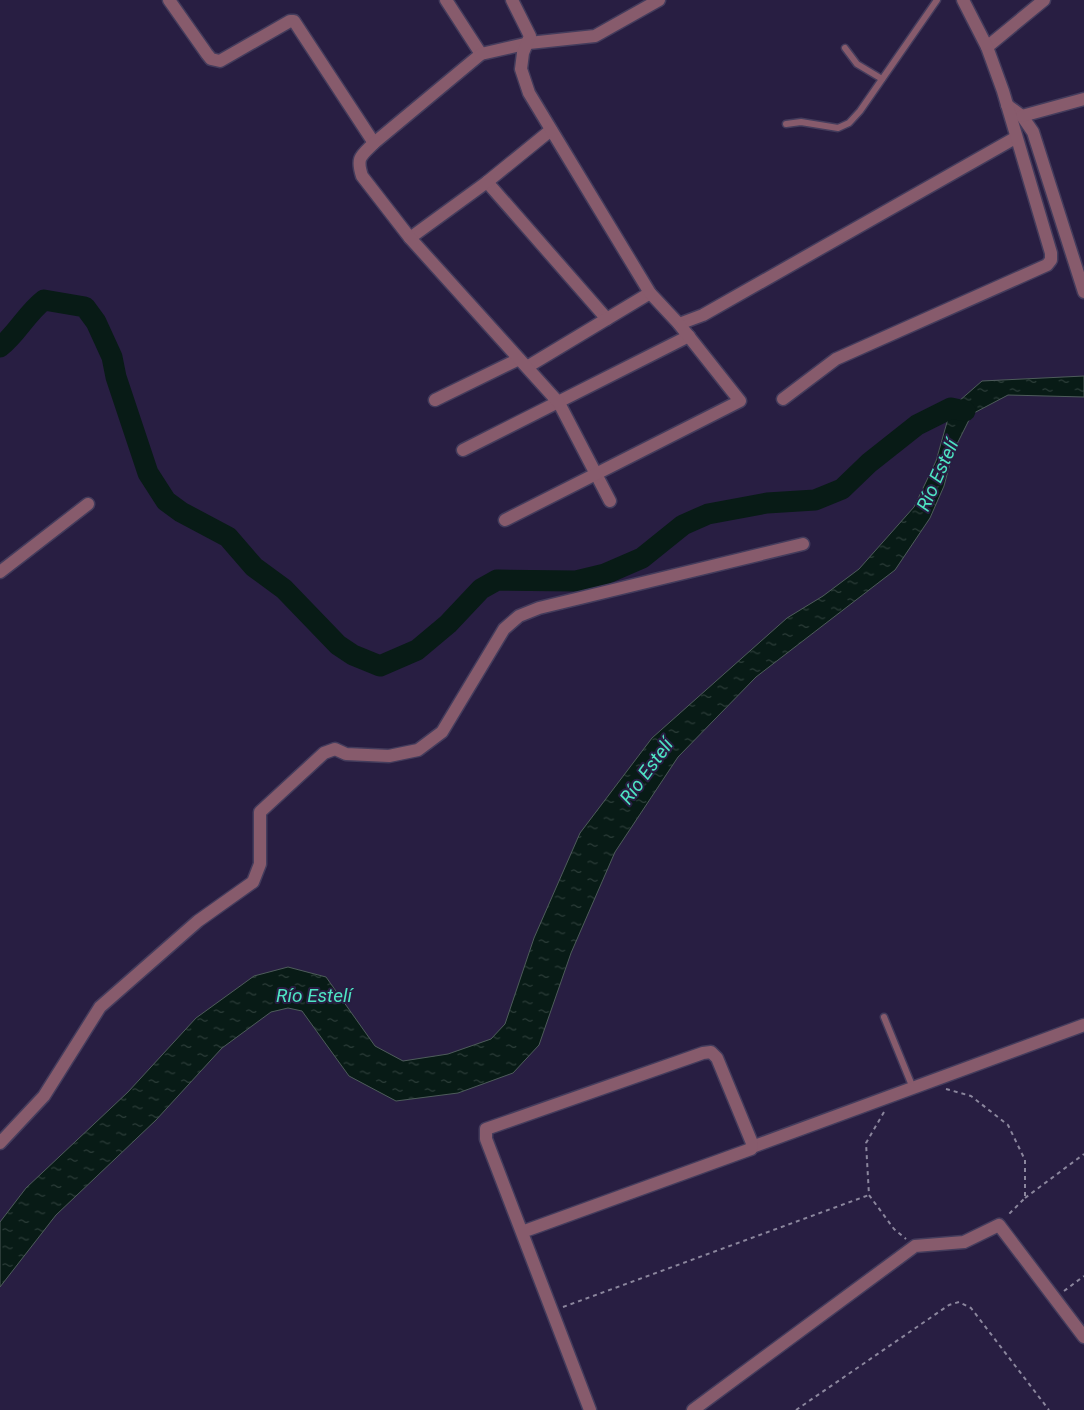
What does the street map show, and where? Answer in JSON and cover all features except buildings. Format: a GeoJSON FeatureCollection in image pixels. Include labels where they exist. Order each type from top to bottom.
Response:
{"type":"FeatureCollection","features":[{"type":"Feature","properties":{"kind":"street"},"geometry":{"type":"LineString","coordinates":[[168,0],[207,54],[215,61],[220,61],[290,21],[294,21],[374,143]]}},
{"type":"Feature","properties":{"kind":"street"},"geometry":{"type":"LineString","coordinates":[[446,0],[481,54]]}},
{"type":"Feature","properties":{"kind":"street"},"geometry":{"type":"LineString","coordinates":[[505,520],[740,401],[680,324],[650,293],[551,130],[530,93],[521,69],[523,53],[529,43],[530,36],[512,0]]}},
{"type":"Feature","properties":{"kind":"street"},"geometry":{"type":"LineString","coordinates":[[610,501],[559,403],[410,238],[362,176],[358,163],[360,157],[374,143],[481,54],[529,43],[595,36],[660,0]]}},
{"type":"Feature","properties":{"kind":"street"},"geometry":{"type":"LineString","coordinates":[[783,399],[836,359],[1047,266],[1051,260],[1051,253],[1007,105],[987,47],[963,0]]}},
{"type":"Feature","properties":{"kind":"street"},"geometry":{"type":"LineString","coordinates":[[987,47],[1044,0]]}},
{"type":"Feature","properties":{"kind":"street"},"geometry":{"type":"LineString","coordinates":[[1022,116],[1084,99]]}},
{"type":"Feature","properties":{"kind":"street"},"geometry":{"type":"LineString","coordinates":[[1007,105],[1022,116],[1033,132],[1084,292]]}},
{"type":"Feature","properties":{"kind":"street"},"geometry":{"type":"LineString","coordinates":[[410,238],[487,182],[551,130]]}},
{"type":"Feature","properties":{"kind":"street"},"geometry":{"type":"LineString","coordinates":[[680,324],[703,315],[1016,138]]}},
{"type":"Feature","properties":{"kind":"street"},"geometry":{"type":"LineString","coordinates":[[487,182],[607,319]]}},
{"type":"Feature","properties":{"kind":"street"},"geometry":{"type":"LineString","coordinates":[[435,400],[523,363],[607,319],[650,293]]}},
{"type":"Feature","properties":{"kind":"street"},"geometry":{"type":"LineString","coordinates":[[464,450],[688,336]]}},
{"type":"Feature","properties":{"kind":"street"},"geometry":{"type":"LineString","coordinates":[[0,572],[88,504]]}},
{"type":"Feature","properties":{"kind":"street"},"geometry":{"type":"LineString","coordinates":[[0,1143],[44,1096],[100,1007],[198,921],[253,882],[260,864],[260,812],[324,753],[335,749],[346,754],[388,756],[418,750],[442,732],[504,629],[519,616],[549,606],[804,544]]}},
{"type":"Feature","properties":{"kind":"street"},"geometry":{"type":"LineString","coordinates":[[522,1232],[1084,1025]]}},
{"type":"Feature","properties":{"kind":"street"},"geometry":{"type":"LineString","coordinates":[[590,1410],[486,1140],[486,1130],[710,1052],[717,1058],[752,1146]]}},
{"type":"Feature","properties":{"kind":"street"},"geometry":{"type":"LineString","coordinates":[[693,1410],[915,1246],[964,1242],[999,1225],[1084,1336]]}},
{"type":"Feature","properties":{"kind":"lane"},"geometry":{"type":"LineString","coordinates":[[786,124],[802,122],[838,128],[849,123],[860,111],[937,0]]}},
{"type":"Feature","properties":{"kind":"lane"},"geometry":{"type":"LineString","coordinates":[[845,48],[857,64],[882,79]]}},
{"type":"Feature","properties":{"kind":"lane"},"geometry":{"type":"LineString","coordinates":[[884,1017],[913,1088]]}},
{"type":"Feature","properties":{"kind":"path"},"geometry":{"type":"LineString","coordinates":[[938,1086],[971,1096],[1008,1125],[1026,1160],[1025,1198]]}},
{"type":"Feature","properties":{"kind":"path"},"geometry":{"type":"LineString","coordinates":[[888,1105],[866,1143],[869,1196],[894,1229],[915,1246]]}},
{"type":"Feature","properties":{"kind":"path"},"geometry":{"type":"LineString","coordinates":[[999,1225],[1025,1198],[1084,1154]]}},
{"type":"Feature","properties":{"kind":"path"},"geometry":{"type":"LineString","coordinates":[[552,1311],[869,1196]]}},
{"type":"Feature","properties":{"kind":"path"},"geometry":{"type":"LineString","coordinates":[[1055,1298],[1084,1276]]}},
{"type":"Feature","properties":{"kind":"path"},"geometry":{"type":"LineString","coordinates":[[796,1410],[949,1305],[959,1302],[971,1308],[1049,1410]]}},
{"type":"Feature","properties":{"kind":"water","name":"Río Estelí"},"geometry":{"type":"Polygon","coordinates":[[[1084,376],[1084,397],[1008,395],[972,414],[953,452],[944,486],[930,518],[895,570],[756,677],[678,757],[615,852],[571,953],[539,1045],[513,1073],[458,1093],[396,1101],[349,1076],[302,1011],[288,1008],[271,1012],[222,1048],[156,1120],[56,1215],[0,1287],[0,1222],[26,1188],[128,1092],[196,1018],[254,976],[288,967],[326,977],[375,1046],[403,1061],[448,1054],[491,1039],[505,1024],[534,938],[580,833],[652,738],[787,618],[823,596],[859,569],[914,507],[936,461],[951,408],[982,381],[1084,376]]]}},
{"type":"Feature","properties":{"kind":"waterway"},"geometry":{"type":"LineString","coordinates":[[0,347],[44,300],[85,307],[96,322],[112,357],[116,377],[148,473],[166,501],[181,512],[228,537],[254,567],[284,589],[338,645],[353,655],[380,666],[417,650],[448,624],[481,589],[497,580],[576,581],[605,574],[642,558],[683,525],[708,514],[767,503],[815,500],[842,489],[869,463],[917,425],[951,408],[965,411]]}}]}
